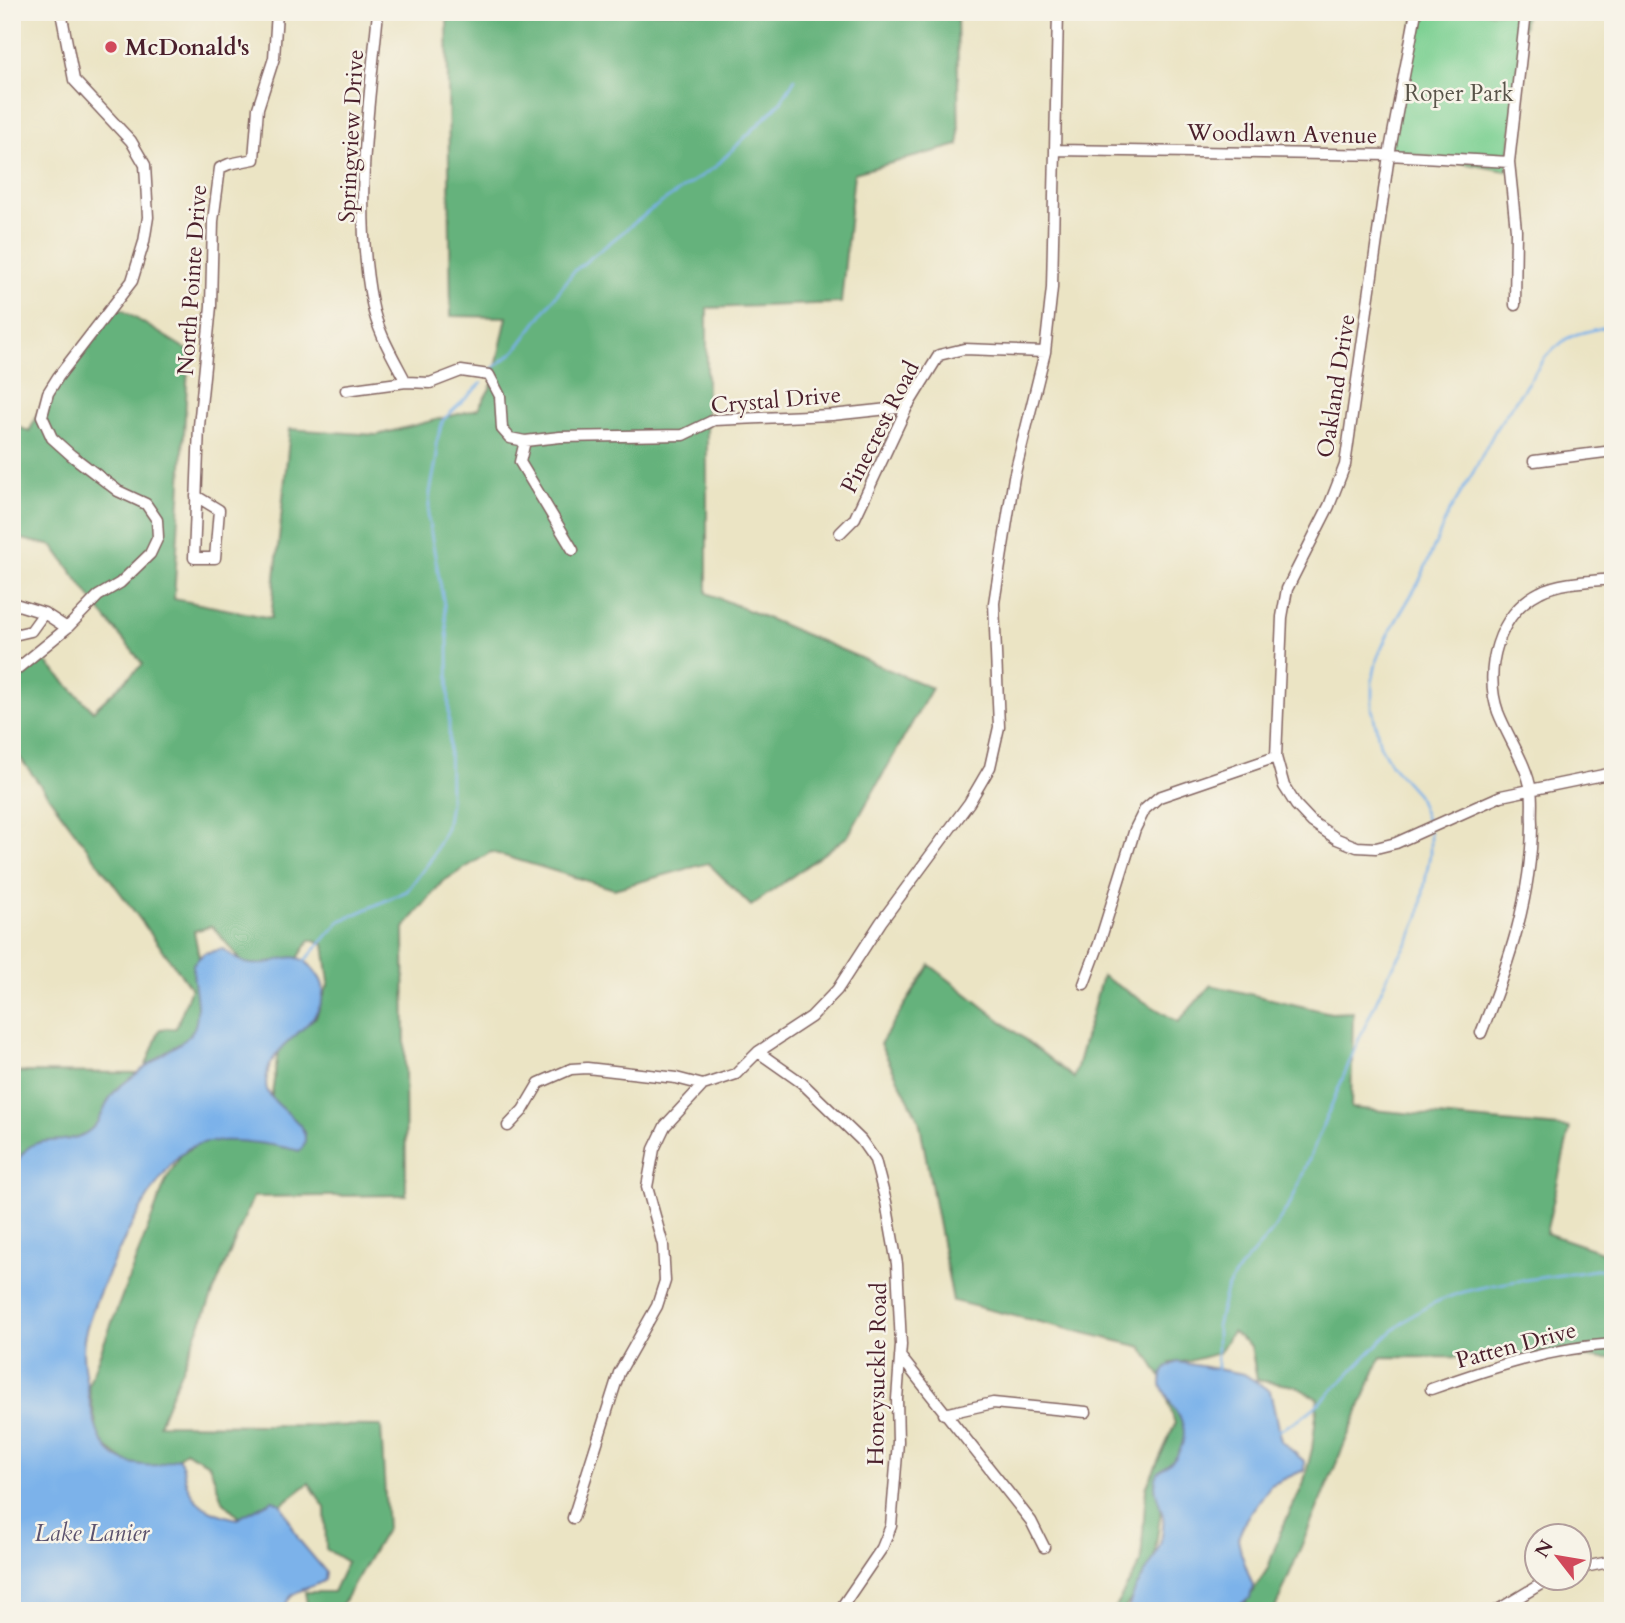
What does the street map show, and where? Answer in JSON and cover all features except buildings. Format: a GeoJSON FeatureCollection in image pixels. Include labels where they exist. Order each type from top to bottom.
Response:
{"type":"FeatureCollection","features":[{"type":"Feature","properties":{"kind":"street"},"geometry":{"type":"LineString","coordinates":[[12,673],[67,628],[98,596],[120,583],[150,554],[158,537],[157,520],[146,504],[118,491],[71,455],[52,438],[42,416],[48,393],[58,377],[132,281],[148,218],[145,165],[131,141],[74,80],[61,12]]}},
{"type":"Feature","properties":{"kind":"street","name":"North Pointe Drive"},"geometry":{"type":"LineString","coordinates":[[196,496],[219,510],[215,558],[194,558],[196,496],[211,306],[213,221],[220,168],[254,159],[258,108],[274,58],[277,12]]}},
{"type":"Feature","properties":{"kind":"street","name":"Springview Drive"},"geometry":{"type":"LineString","coordinates":[[378,12],[364,166],[365,231],[372,303],[380,330],[406,382]]}},
{"type":"Feature","properties":{"kind":"street"},"geometry":{"type":"LineString","coordinates":[[573,1518],[619,1373],[657,1306],[665,1281],[663,1245],[647,1187],[654,1149],[665,1126],[703,1085],[736,1073],[758,1052],[811,1017],[837,990],[881,922],[969,803],[990,767],[999,727],[994,603],[1014,477],[1045,352],[1052,288],[1058,12]]}},
{"type":"Feature","properties":{"kind":"street","name":"Oakland Drive"},"geometry":{"type":"LineString","coordinates":[[1276,757],[1282,617],[1287,589],[1329,506],[1345,465],[1389,155],[1416,12]]}},
{"type":"Feature","properties":{"kind":"street"},"geometry":{"type":"LineString","coordinates":[[1515,305],[1516,230],[1509,162],[1526,12]]}},
{"type":"Feature","properties":{"kind":"street","name":"Woodlawn Avenue"},"geometry":{"type":"LineString","coordinates":[[1055,150],[1389,155],[1509,162]]}},
{"type":"Feature","properties":{"kind":"street","name":"Pinecrest Road"},"geometry":{"type":"LineString","coordinates":[[840,533],[855,518],[907,407],[939,355],[964,349],[1045,352]]}},
{"type":"Feature","properties":{"kind":"street"},"geometry":{"type":"LineString","coordinates":[[346,390],[406,382],[430,383],[461,371],[489,375],[500,396],[502,429],[510,438],[525,441],[520,462],[573,550]]}},
{"type":"Feature","properties":{"kind":"street","name":"Crystal Drive"},"geometry":{"type":"LineString","coordinates":[[525,441],[560,437],[683,435],[714,420],[832,415],[907,407]]}},
{"type":"Feature","properties":{"kind":"street"},"geometry":{"type":"LineString","coordinates":[[1534,461],[1613,451]]}},
{"type":"Feature","properties":{"kind":"street"},"geometry":{"type":"LineString","coordinates":[[1481,1033],[1506,971],[1518,931],[1532,849],[1531,789],[1498,711],[1493,691],[1493,663],[1502,633],[1512,614],[1541,590],[1613,579]]}},
{"type":"Feature","properties":{"kind":"street"},"geometry":{"type":"LineString","coordinates":[[12,603],[44,613],[67,628]]}},
{"type":"Feature","properties":{"kind":"street"},"geometry":{"type":"LineString","coordinates":[[12,632],[18,634],[31,631],[44,613]]}},
{"type":"Feature","properties":{"kind":"street"},"geometry":{"type":"LineString","coordinates":[[1084,984],[1135,829],[1145,808],[1174,790],[1276,757],[1284,786],[1296,805],[1312,822],[1337,839],[1357,847],[1376,848],[1396,843],[1501,796],[1613,773]]}},
{"type":"Feature","properties":{"kind":"street","name":"Honeysuckle Road"},"geometry":{"type":"LineString","coordinates":[[758,1052],[802,1083],[860,1140],[875,1160],[897,1264],[901,1345],[897,1399],[898,1442],[891,1526],[882,1548],[839,1611]]}},
{"type":"Feature","properties":{"kind":"street"},"geometry":{"type":"LineString","coordinates":[[508,1126],[523,1110],[539,1083],[571,1069],[587,1068],[676,1078],[703,1085]]}},
{"type":"Feature","properties":{"kind":"street","name":"Patten Drive"},"geometry":{"type":"LineString","coordinates":[[1431,1389],[1499,1365],[1563,1350],[1613,1344]]}},
{"type":"Feature","properties":{"kind":"street"},"geometry":{"type":"LineString","coordinates":[[900,1356],[1031,1521],[1044,1547]]}},
{"type":"Feature","properties":{"kind":"street"},"geometry":{"type":"LineString","coordinates":[[944,1414],[993,1403],[1086,1412]]}},
{"type":"Feature","properties":{"kind":"street"},"geometry":{"type":"LineString","coordinates":[[1594,1565],[1613,1561]]}},
{"type":"Feature","properties":{"kind":"street"},"geometry":{"type":"LineString","coordinates":[[1496,1611],[1527,1592]]}},
{"type":"Feature","properties":{"kind":"green space"},"geometry":{"type":"Polygon","coordinates":[[[447,12],[957,12],[959,145],[854,173],[841,303],[707,308],[707,593],[932,688],[848,836],[751,906],[708,863],[614,889],[491,852],[442,882],[404,928],[406,1195],[253,1197],[159,1424],[381,1426],[387,1528],[338,1611],[308,1611],[305,1592],[333,1592],[347,1562],[326,1549],[325,1508],[309,1483],[282,1504],[241,1519],[222,1500],[209,1464],[185,1451],[169,1467],[137,1469],[100,1443],[88,1385],[167,1178],[181,1155],[216,1130],[269,1115],[279,1045],[316,1017],[329,982],[324,944],[310,940],[289,972],[261,980],[212,926],[194,931],[199,957],[212,981],[214,1010],[21,1233],[12,1072],[143,1073],[160,1029],[176,1028],[191,988],[12,747],[12,684],[44,660],[93,711],[143,664],[53,546],[12,537],[12,423],[29,432],[48,393],[114,305],[189,351],[174,599],[271,618],[290,429],[377,435],[478,409],[492,385],[507,317],[451,316],[447,12]]]}},
{"type":"Feature","properties":{"kind":"green space","name":"Roper Park"},"geometry":{"type":"Polygon","coordinates":[[[1416,12],[1525,12],[1507,171],[1390,150],[1416,12]]]}},
{"type":"Feature","properties":{"kind":"green space"},"geometry":{"type":"Polygon","coordinates":[[[930,965],[1074,1078],[1102,976],[1178,1022],[1211,985],[1331,1013],[1353,1012],[1351,1108],[1570,1128],[1546,1233],[1613,1256],[1613,1358],[1381,1357],[1274,1611],[1240,1611],[1268,1568],[1280,1533],[1303,1485],[1312,1449],[1318,1399],[1295,1386],[1257,1380],[1251,1346],[1232,1332],[1219,1353],[1170,1363],[1187,1404],[1187,1458],[1166,1475],[1153,1566],[1123,1611],[1113,1611],[1141,1562],[1146,1488],[1175,1424],[1161,1377],[1142,1347],[953,1301],[919,1120],[880,1044],[930,965]]]}},
{"type":"Feature","properties":{"kind":"water","name":"Lake Lanier"},"geometry":{"type":"Polygon","coordinates":[[[223,949],[251,964],[299,958],[307,962],[322,981],[320,1006],[314,1017],[277,1053],[266,1082],[272,1099],[301,1127],[305,1142],[300,1151],[260,1143],[215,1141],[191,1147],[176,1159],[143,1205],[111,1265],[84,1339],[85,1375],[96,1428],[112,1454],[131,1463],[144,1465],[158,1465],[178,1458],[192,1495],[204,1507],[228,1517],[237,1519],[273,1500],[282,1505],[299,1540],[326,1572],[325,1580],[295,1593],[283,1611],[12,1611],[13,1170],[20,1157],[34,1144],[69,1139],[88,1132],[99,1120],[119,1087],[188,1037],[194,1028],[197,1013],[193,964],[204,953],[223,949]]]}},
{"type":"Feature","properties":{"kind":"water"},"geometry":{"type":"Polygon","coordinates":[[[1178,1362],[1244,1374],[1270,1391],[1281,1441],[1304,1461],[1304,1470],[1271,1485],[1246,1519],[1238,1538],[1253,1586],[1250,1598],[1229,1611],[1128,1611],[1134,1592],[1157,1553],[1161,1538],[1163,1520],[1155,1481],[1182,1446],[1183,1427],[1161,1385],[1165,1370],[1178,1362]]]}},
{"type":"Feature","properties":{"kind":"waterway"},"geometry":{"type":"LineString","coordinates":[[492,369],[515,351],[574,271],[652,209],[715,167],[780,103],[795,79]]}},
{"type":"Feature","properties":{"kind":"waterway"},"geometry":{"type":"LineString","coordinates":[[1428,825],[1417,794],[1392,766],[1380,745],[1372,708],[1372,683],[1377,659],[1387,636],[1419,582],[1448,514],[1497,427],[1547,355],[1566,339],[1613,325]]}},
{"type":"Feature","properties":{"kind":"waterway"},"geometry":{"type":"LineString","coordinates":[[305,961],[340,921],[407,891],[430,861],[446,828],[450,803],[448,641],[428,518],[430,493],[437,456],[436,444],[443,420],[482,383]]}},
{"type":"Feature","properties":{"kind":"waterway"},"geometry":{"type":"LineString","coordinates":[[1217,1369],[1217,1326],[1226,1290],[1239,1269],[1272,1232],[1292,1200],[1359,1039],[1390,971],[1410,939],[1419,916],[1430,854],[1430,832]]}},
{"type":"Feature","properties":{"kind":"waterway"},"geometry":{"type":"LineString","coordinates":[[1278,1431],[1310,1411],[1397,1327],[1430,1305],[1494,1285],[1613,1267]]}},
{"type":"Feature","properties":{"kind":"place","name":"McDonald's"},"geometry":{"type":"Point","coordinates":[111,47]}}]}
